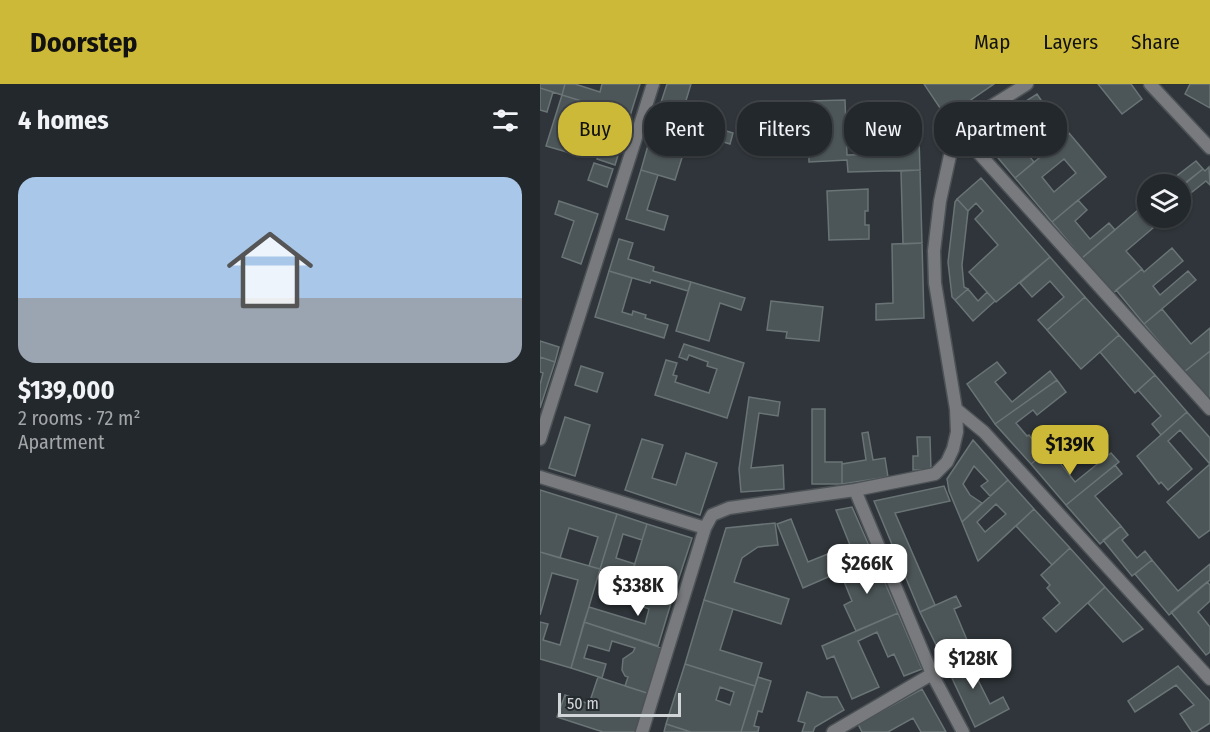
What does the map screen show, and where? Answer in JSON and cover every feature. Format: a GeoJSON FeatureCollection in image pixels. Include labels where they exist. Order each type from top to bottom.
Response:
{"type":"FeatureCollection","features":[{"type":"Feature","properties":{"kind":"street"},"geometry":{"type":"LineString","coordinates":[[540,439],[653,84]]}},
{"type":"Feature","properties":{"kind":"street"},"geometry":{"type":"LineString","coordinates":[[998,102],[1027,84]]}},
{"type":"Feature","properties":{"kind":"street"},"geometry":{"type":"LineString","coordinates":[[1150,84],[1210,148]]}},
{"type":"Feature","properties":{"kind":"street"},"geometry":{"type":"LineString","coordinates":[[642,732],[705,528],[712,515],[729,508],[855,490],[935,474],[947,462],[957,432],[956,409],[935,283],[934,251],[940,201],[950,156]]}},
{"type":"Feature","properties":{"kind":"street"},"geometry":{"type":"LineString","coordinates":[[981,156],[1210,409]]}},
{"type":"Feature","properties":{"kind":"street"},"geometry":{"type":"LineString","coordinates":[[956,409],[984,432],[1210,679]]}},
{"type":"Feature","properties":{"kind":"street"},"geometry":{"type":"LineString","coordinates":[[540,477],[705,528]]}},
{"type":"Feature","properties":{"kind":"street"},"geometry":{"type":"LineString","coordinates":[[855,490],[932,674],[963,732]]}},
{"type":"Feature","properties":{"kind":"street"},"geometry":{"type":"LineString","coordinates":[[833,732],[932,674]]}},
{"type":"Feature","properties":{"kind":"building"},"geometry":{"type":"Polygon","coordinates":[[[540,84],[565,84],[562,95],[540,88],[540,84]]]}},
{"type":"Feature","properties":{"kind":"building"},"geometry":{"type":"Polygon","coordinates":[[[565,84],[575,84],[600,92],[602,84],[640,84],[632,110],[632,102],[585,102],[562,95],[565,84]]]}},
{"type":"Feature","properties":{"kind":"building"},"geometry":{"type":"Polygon","coordinates":[[[667,84],[691,84],[686,102],[661,102],[667,84]]]}},
{"type":"Feature","properties":{"kind":"building"},"geometry":{"type":"Polygon","coordinates":[[[924,84],[994,84],[968,102],[936,102],[924,84]]]}},
{"type":"Feature","properties":{"kind":"building"},"geometry":{"type":"Polygon","coordinates":[[[1098,84],[1131,84],[1142,99],[1122,114],[1098,84]]]}},
{"type":"Feature","properties":{"kind":"building"},"geometry":{"type":"Polygon","coordinates":[[[1190,84],[1210,84],[1210,108],[1185,94],[1190,84]]]}},
{"type":"Feature","properties":{"kind":"building"},"geometry":{"type":"Polygon","coordinates":[[[540,88],[553,92],[547,112],[540,110],[540,88]]]}},
{"type":"Feature","properties":{"kind":"building"},"geometry":{"type":"Polygon","coordinates":[[[1037,94],[1042,102],[1025,102],[1037,94]]]}},
{"type":"Feature","properties":{"kind":"building"},"geometry":{"type":"Polygon","coordinates":[[[562,95],[585,102],[560,102],[562,95]]]}},
{"type":"Feature","properties":{"kind":"building"},"geometry":{"type":"Polygon","coordinates":[[[845,100],[844,156],[920,156],[920,170],[848,172],[847,160],[809,162],[809,156],[832,156],[832,102],[808,101],[845,100]]]}},
{"type":"Feature","properties":{"kind":"building"},"geometry":{"type":"Polygon","coordinates":[[[558,108],[558,149],[546,146],[558,108]]]}},
{"type":"Feature","properties":{"kind":"building"},"geometry":{"type":"Polygon","coordinates":[[[725,131],[733,133],[730,144],[725,142],[725,131]]]}},
{"type":"Feature","properties":{"kind":"building"},"geometry":{"type":"Polygon","coordinates":[[[1069,133],[1106,177],[1052,222],[1015,178],[1041,156],[1067,156],[1067,135],[1069,133]],[[1064,159],[1042,177],[1054,192],[1076,173],[1064,159]]]}},
{"type":"Feature","properties":{"kind":"building"},"geometry":{"type":"Polygon","coordinates":[[[598,156],[618,156],[615,165],[597,159],[598,156]]]}},
{"type":"Feature","properties":{"kind":"building"},"geometry":{"type":"Polygon","coordinates":[[[645,156],[682,156],[675,180],[641,170],[645,156]]]}},
{"type":"Feature","properties":{"kind":"building"},"geometry":{"type":"Polygon","coordinates":[[[996,156],[1029,156],[1034,162],[1015,178],[996,156]]]}},
{"type":"Feature","properties":{"kind":"building"},"geometry":{"type":"Polygon","coordinates":[[[1196,161],[1203,169],[1191,179],[1191,174],[1179,174],[1196,161]]]}},
{"type":"Feature","properties":{"kind":"building"},"geometry":{"type":"Polygon","coordinates":[[[594,163],[613,169],[607,187],[588,180],[594,163]]]}},
{"type":"Feature","properties":{"kind":"building"},"geometry":{"type":"Polygon","coordinates":[[[1209,167],[1210,185],[1206,181],[1191,193],[1191,178],[1203,169],[1205,171],[1209,167]]]}},
{"type":"Feature","properties":{"kind":"building"},"geometry":{"type":"Polygon","coordinates":[[[641,170],[658,175],[647,210],[668,216],[664,230],[626,219],[641,170]]]}},
{"type":"Feature","properties":{"kind":"building"},"geometry":{"type":"Polygon","coordinates":[[[920,170],[922,243],[903,244],[901,171],[920,170]]]}},
{"type":"Feature","properties":{"kind":"building"},"geometry":{"type":"Polygon","coordinates":[[[981,178],[1050,257],[996,302],[969,272],[998,245],[975,219],[983,211],[976,203],[968,211],[957,199],[981,178]]]}},
{"type":"Feature","properties":{"kind":"building"},"geometry":{"type":"Polygon","coordinates":[[[868,189],[868,211],[865,211],[865,225],[869,225],[869,239],[829,240],[827,191],[868,189]]]}},
{"type":"Feature","properties":{"kind":"building"},"geometry":{"type":"Polygon","coordinates":[[[957,199],[968,211],[962,265],[964,287],[968,289],[955,300],[952,297],[948,262],[957,199]]]}},
{"type":"Feature","properties":{"kind":"building"},"geometry":{"type":"Polygon","coordinates":[[[1078,200],[1087,210],[1075,221],[1090,239],[1109,223],[1115,230],[1082,258],[1052,222],[1078,200]]]}},
{"type":"Feature","properties":{"kind":"building"},"geometry":{"type":"Polygon","coordinates":[[[559,201],[598,214],[581,264],[562,257],[574,221],[555,214],[559,201]]]}},
{"type":"Feature","properties":{"kind":"building"},"geometry":{"type":"Polygon","coordinates":[[[1137,211],[1137,228],[1153,228],[1126,251],[1142,269],[1112,294],[1082,258],[1137,211]]]}},
{"type":"Feature","properties":{"kind":"building"},"geometry":{"type":"Polygon","coordinates":[[[619,239],[633,243],[628,259],[654,267],[653,271],[691,282],[688,291],[609,271],[619,239]]]}},
{"type":"Feature","properties":{"kind":"building"},"geometry":{"type":"Polygon","coordinates":[[[922,243],[924,318],[876,320],[876,304],[893,303],[892,244],[922,243]]]}},
{"type":"Feature","properties":{"kind":"building"},"geometry":{"type":"Polygon","coordinates":[[[1172,248],[1183,261],[1153,286],[1160,295],[1188,271],[1196,280],[1144,324],[1116,290],[1142,269],[1144,272],[1172,248]]]}},
{"type":"Feature","properties":{"kind":"building"},"geometry":{"type":"Polygon","coordinates":[[[1050,257],[1085,297],[1047,330],[1038,320],[1064,297],[1050,281],[1032,297],[1020,283],[1050,257]]]}},
{"type":"Feature","properties":{"kind":"building"},"geometry":{"type":"Polygon","coordinates":[[[609,271],[632,278],[622,312],[632,315],[633,311],[646,315],[645,318],[668,325],[664,338],[595,317],[609,271]]]}},
{"type":"Feature","properties":{"kind":"building"},"geometry":{"type":"Polygon","coordinates":[[[691,282],[745,298],[741,310],[720,303],[709,341],[676,331],[691,282]]]}},
{"type":"Feature","properties":{"kind":"building"},"geometry":{"type":"Polygon","coordinates":[[[968,289],[978,301],[987,292],[995,301],[973,321],[955,300],[968,289]]]}},
{"type":"Feature","properties":{"kind":"building"},"geometry":{"type":"Polygon","coordinates":[[[1085,297],[1119,335],[1081,369],[1047,330],[1085,297]]]}},
{"type":"Feature","properties":{"kind":"building"},"geometry":{"type":"Polygon","coordinates":[[[771,301],[823,307],[819,341],[786,338],[787,332],[767,330],[771,301]]]}},
{"type":"Feature","properties":{"kind":"building"},"geometry":{"type":"Polygon","coordinates":[[[1162,309],[1191,344],[1210,328],[1210,351],[1184,372],[1144,324],[1162,309]]]}},
{"type":"Feature","properties":{"kind":"building"},"geometry":{"type":"Polygon","coordinates":[[[1119,335],[1155,375],[1135,393],[1100,352],[1119,335]]]}},
{"type":"Feature","properties":{"kind":"building"},"geometry":{"type":"Polygon","coordinates":[[[540,341],[559,347],[555,362],[540,357],[540,341]]]}},
{"type":"Feature","properties":{"kind":"building"},"geometry":{"type":"Polygon","coordinates":[[[684,344],[744,363],[727,418],[655,395],[666,360],[677,363],[673,375],[677,376],[675,382],[709,393],[717,369],[707,366],[708,362],[689,355],[687,360],[679,357],[684,344]]]}},
{"type":"Feature","properties":{"kind":"building"},"geometry":{"type":"Polygon","coordinates":[[[1210,353],[1210,403],[1184,372],[1210,353]]]}},
{"type":"Feature","properties":{"kind":"building"},"geometry":{"type":"Polygon","coordinates":[[[540,357],[555,362],[540,408],[540,385],[543,373],[540,372],[540,357]]]}},
{"type":"Feature","properties":{"kind":"building"},"geometry":{"type":"Polygon","coordinates":[[[997,362],[1006,373],[995,382],[1012,402],[1050,371],[1057,380],[995,424],[967,384],[997,362]]]}},
{"type":"Feature","properties":{"kind":"building"},"geometry":{"type":"Polygon","coordinates":[[[581,366],[603,373],[597,392],[575,385],[581,366]]]}},
{"type":"Feature","properties":{"kind":"building"},"geometry":{"type":"Polygon","coordinates":[[[1155,375],[1187,412],[1161,435],[1152,424],[1161,416],[1138,390],[1155,375]]]}},
{"type":"Feature","properties":{"kind":"building"},"geometry":{"type":"Polygon","coordinates":[[[1057,380],[1066,392],[1037,415],[1033,410],[1016,423],[1036,444],[1042,440],[1047,446],[1052,442],[1054,445],[1031,464],[995,424],[1057,380]]]}},
{"type":"Feature","properties":{"kind":"building"},"geometry":{"type":"Polygon","coordinates":[[[749,397],[780,402],[778,416],[759,413],[751,468],[783,465],[784,489],[741,492],[739,469],[749,397]]]}},
{"type":"Feature","properties":{"kind":"building"},"geometry":{"type":"Polygon","coordinates":[[[812,409],[825,409],[825,462],[842,462],[842,484],[812,484],[812,409]]]}},
{"type":"Feature","properties":{"kind":"building"},"geometry":{"type":"Polygon","coordinates":[[[1187,412],[1210,438],[1210,464],[1180,430],[1168,441],[1192,469],[1168,490],[1161,482],[1159,484],[1137,456],[1187,412]]]}},
{"type":"Feature","properties":{"kind":"building"},"geometry":{"type":"Polygon","coordinates":[[[565,417],[590,425],[575,476],[549,468],[565,417]]]}},
{"type":"Feature","properties":{"kind":"building"},"geometry":{"type":"Polygon","coordinates":[[[868,432],[873,460],[885,458],[888,477],[842,484],[842,464],[866,460],[862,433],[868,432]]]}},
{"type":"Feature","properties":{"kind":"building"},"geometry":{"type":"Polygon","coordinates":[[[917,437],[930,437],[931,470],[913,470],[913,456],[918,456],[917,437]]]}},
{"type":"Feature","properties":{"kind":"building"},"geometry":{"type":"Polygon","coordinates":[[[642,439],[663,445],[652,478],[676,485],[686,453],[717,463],[700,515],[625,490],[642,439]]]}},
{"type":"Feature","properties":{"kind":"building"},"geometry":{"type":"Polygon","coordinates":[[[973,440],[1008,480],[990,496],[981,486],[988,481],[974,466],[963,484],[970,495],[982,503],[962,522],[949,491],[947,479],[973,440]]]}},
{"type":"Feature","properties":{"kind":"building"},"geometry":{"type":"Polygon","coordinates":[[[1049,449],[1075,482],[1111,453],[1119,462],[1066,505],[1031,464],[1049,449]]]}},
{"type":"Feature","properties":{"kind":"building"},"geometry":{"type":"Polygon","coordinates":[[[1210,464],[1210,530],[1199,538],[1167,502],[1210,464]]]}},
{"type":"Feature","properties":{"kind":"building"},"geometry":{"type":"Polygon","coordinates":[[[1115,465],[1122,474],[1095,496],[1121,526],[1100,544],[1066,505],[1115,465]]]}},
{"type":"Feature","properties":{"kind":"building"},"geometry":{"type":"Polygon","coordinates":[[[1008,480],[1034,509],[978,561],[962,522],[1008,480]],[[996,504],[977,522],[985,532],[1006,514],[996,504]]]}},
{"type":"Feature","properties":{"kind":"building"},"geometry":{"type":"Polygon","coordinates":[[[944,486],[950,501],[895,513],[935,605],[920,612],[874,501],[944,486]]]}},
{"type":"Feature","properties":{"kind":"building"},"geometry":{"type":"Polygon","coordinates":[[[540,490],[617,514],[600,569],[589,566],[598,537],[569,528],[560,558],[540,552],[540,490]]]}},
{"type":"Feature","properties":{"kind":"building"},"geometry":{"type":"Polygon","coordinates":[[[852,507],[874,557],[803,588],[777,524],[791,519],[808,562],[850,545],[836,510],[852,507]]]}},
{"type":"Feature","properties":{"kind":"building"},"geometry":{"type":"Polygon","coordinates":[[[1034,509],[1070,548],[1052,565],[1016,526],[1034,509]]]}},
{"type":"Feature","properties":{"kind":"building"},"geometry":{"type":"Polygon","coordinates":[[[617,514],[647,524],[642,540],[623,534],[616,558],[635,564],[630,579],[600,569],[617,514]]]}},
{"type":"Feature","properties":{"kind":"building"},"geometry":{"type":"Polygon","coordinates":[[[775,523],[778,545],[758,547],[742,558],[734,582],[789,599],[781,624],[704,600],[726,528],[775,523]]]}},
{"type":"Feature","properties":{"kind":"building"},"geometry":{"type":"Polygon","coordinates":[[[647,524],[692,538],[674,593],[630,579],[647,524]]]}},
{"type":"Feature","properties":{"kind":"building"},"geometry":{"type":"Polygon","coordinates":[[[1121,526],[1128,535],[1122,540],[1137,558],[1145,551],[1152,560],[1132,576],[1103,540],[1121,526]]]}},
{"type":"Feature","properties":{"kind":"building"},"geometry":{"type":"Polygon","coordinates":[[[1070,548],[1105,587],[1056,632],[1043,618],[1060,603],[1047,588],[1050,585],[1041,575],[1070,548]]]}},
{"type":"Feature","properties":{"kind":"building"},"geometry":{"type":"Polygon","coordinates":[[[540,552],[600,569],[571,668],[540,659],[540,622],[548,624],[543,640],[560,645],[578,580],[552,573],[540,615],[540,552]]]}},
{"type":"Feature","properties":{"kind":"building"},"geometry":{"type":"Polygon","coordinates":[[[874,557],[898,613],[856,631],[844,605],[852,601],[840,572],[874,557]]]}},
{"type":"Feature","properties":{"kind":"building"},"geometry":{"type":"Polygon","coordinates":[[[1152,560],[1178,591],[1210,564],[1210,580],[1169,615],[1135,574],[1152,560]]]}},
{"type":"Feature","properties":{"kind":"building"},"geometry":{"type":"Polygon","coordinates":[[[1207,582],[1210,585],[1210,601],[1198,612],[1210,627],[1210,652],[1206,655],[1171,612],[1207,582]]]}},
{"type":"Feature","properties":{"kind":"building"},"geometry":{"type":"Polygon","coordinates":[[[645,584],[674,593],[658,646],[584,622],[589,607],[645,624],[649,609],[639,605],[645,584]]]}},
{"type":"Feature","properties":{"kind":"building"},"geometry":{"type":"Polygon","coordinates":[[[1105,587],[1143,629],[1123,642],[1088,603],[1105,587]]]}},
{"type":"Feature","properties":{"kind":"building"},"geometry":{"type":"Polygon","coordinates":[[[956,596],[961,606],[954,609],[970,647],[943,659],[920,612],[956,596]]]}},
{"type":"Feature","properties":{"kind":"building"},"geometry":{"type":"Polygon","coordinates":[[[704,600],[733,609],[720,650],[762,663],[755,686],[685,664],[704,600]]]}},
{"type":"Feature","properties":{"kind":"building"},"geometry":{"type":"Polygon","coordinates":[[[898,613],[922,669],[904,676],[894,654],[888,657],[877,632],[858,641],[879,687],[852,699],[834,656],[827,659],[822,646],[898,613]]]}},
{"type":"Feature","properties":{"kind":"building"},"geometry":{"type":"Polygon","coordinates":[[[584,622],[665,649],[650,694],[625,686],[628,677],[622,670],[623,659],[635,648],[612,641],[609,651],[588,645],[584,658],[606,664],[602,678],[571,668],[584,622]]]}},
{"type":"Feature","properties":{"kind":"building"},"geometry":{"type":"Polygon","coordinates":[[[963,650],[990,704],[1003,697],[1009,709],[975,727],[943,659],[963,650]]]}},
{"type":"Feature","properties":{"kind":"building"},"geometry":{"type":"Polygon","coordinates":[[[685,664],[755,686],[741,732],[691,732],[666,724],[685,664]],[[720,687],[716,700],[730,705],[734,692],[720,687]]]}},
{"type":"Feature","properties":{"kind":"building"},"geometry":{"type":"Polygon","coordinates":[[[1178,666],[1210,701],[1210,723],[1196,732],[1192,732],[1180,714],[1194,705],[1176,685],[1135,712],[1128,701],[1178,666]]]}},
{"type":"Feature","properties":{"kind":"building"},"geometry":{"type":"Polygon","coordinates":[[[598,677],[650,694],[637,732],[603,732],[557,717],[565,695],[589,704],[598,677]]]}},
{"type":"Feature","properties":{"kind":"building"},"geometry":{"type":"Polygon","coordinates":[[[758,677],[771,681],[762,712],[758,711],[754,726],[759,727],[758,732],[741,732],[758,677]]]}},
{"type":"Feature","properties":{"kind":"building"},"geometry":{"type":"Polygon","coordinates":[[[922,689],[946,732],[921,732],[913,718],[888,732],[862,732],[858,724],[922,689]]]}},
{"type":"Feature","properties":{"kind":"building"},"geometry":{"type":"Polygon","coordinates":[[[807,692],[822,697],[837,697],[844,710],[815,727],[813,732],[802,732],[805,723],[798,721],[807,692]]]}},
{"type":"Feature","properties":{"kind":"building"},"geometry":{"type":"Polygon","coordinates":[[[666,724],[691,732],[664,732],[666,724]]]}}]}
